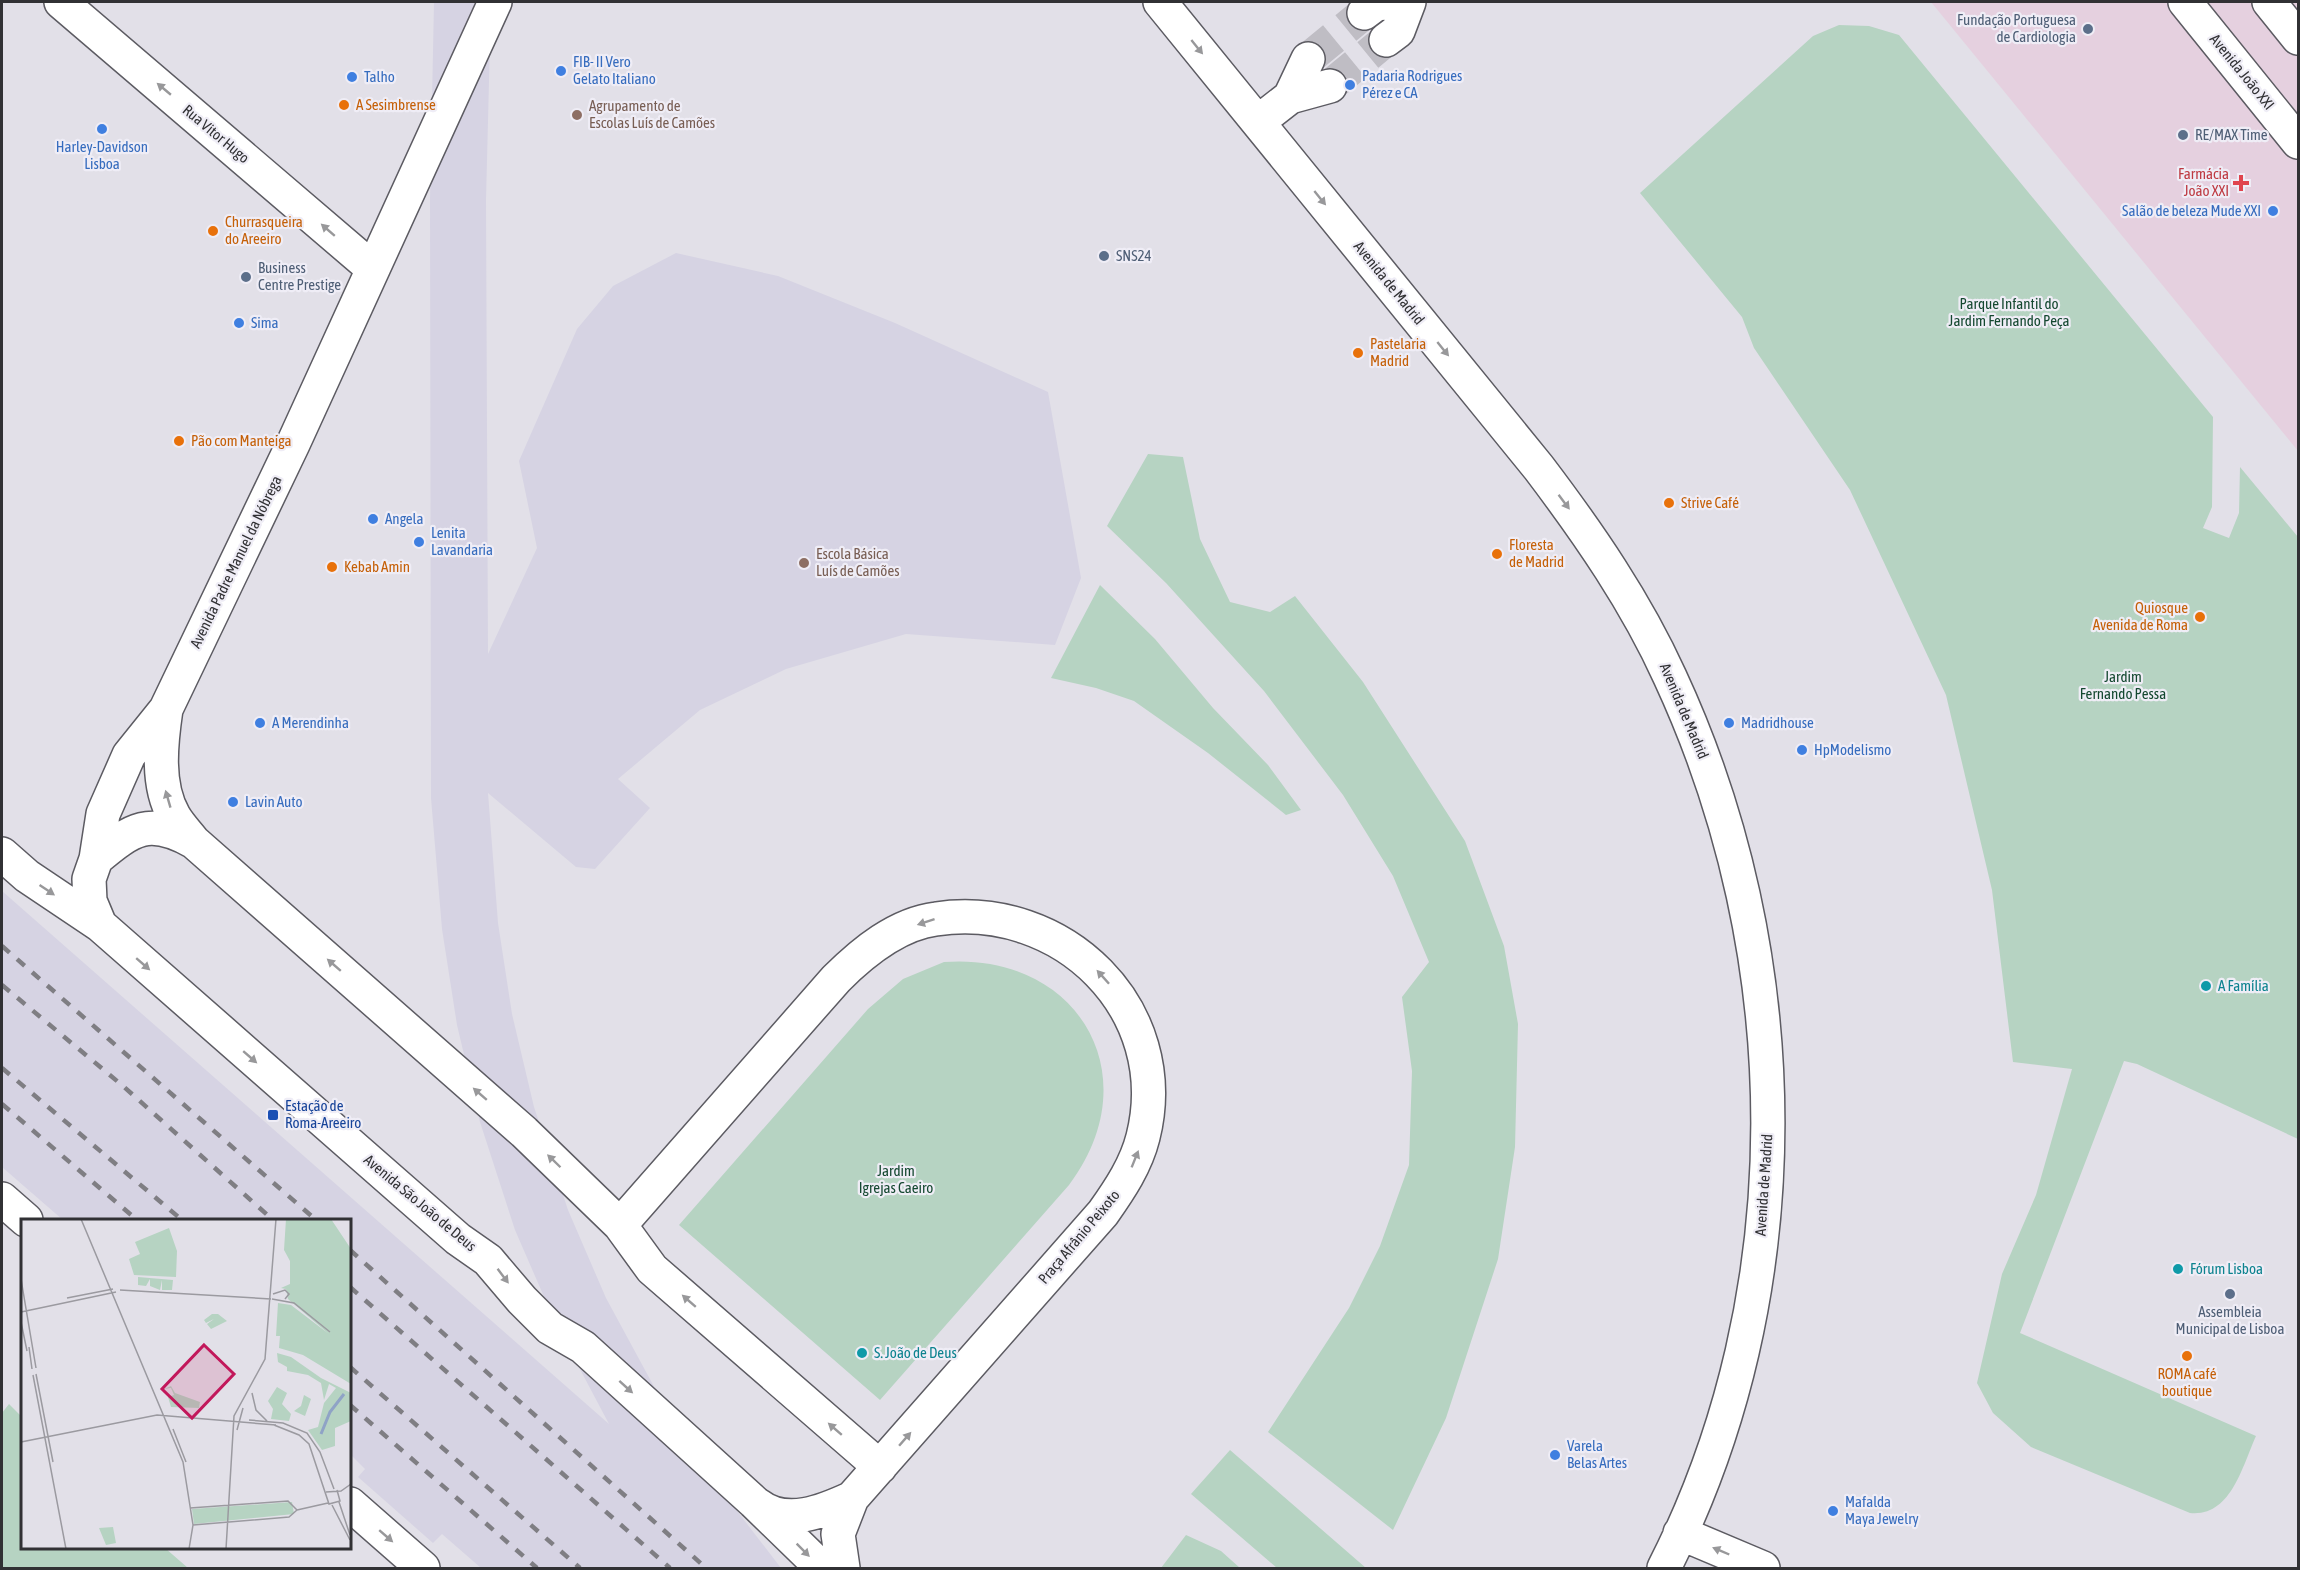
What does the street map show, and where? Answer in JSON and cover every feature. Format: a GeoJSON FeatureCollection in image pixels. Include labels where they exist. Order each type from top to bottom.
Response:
{"type":"FeatureCollection","features":[{"type":"Feature","properties":{"kind":"street","name":"Rua Vitor Hugo"},"geometry":{"type":"LineString","coordinates":[[61,2],[372,268]]}},
{"type":"Feature","properties":{"kind":"street","name":"Avenida Padre Manuel da Nóbrega"},"geometry":{"type":"LineString","coordinates":[[100,925],[90,901],[89,879],[96,859],[103,814],[129,754],[166,709],[293,444],[495,2]]}},
{"type":"Feature","properties":{"kind":"street","name":"Avenida de Madrid"},"geometry":{"type":"LineString","coordinates":[[1160,2],[1539,468],[1589,534],[1632,603],[1670,675],[1702,751],[1727,828],[1748,907],[1761,988],[1767,1069],[1769,1150],[1762,1232],[1747,1324],[1732,1391],[1710,1458],[1664,1569]]}},
{"type":"Feature","properties":{"kind":"street"},"geometry":{"type":"LineString","coordinates":[[1386,40],[1398,31],[1409,2]]}},
{"type":"Feature","properties":{"kind":"street","name":"Avenida João XXI"},"geometry":{"type":"LineString","coordinates":[[2185,2],[2298,142]]}},
{"type":"Feature","properties":{"kind":"street"},"geometry":{"type":"LineString","coordinates":[[2269,2],[2298,38]]}},
{"type":"Feature","properties":{"kind":"street"},"geometry":{"type":"LineString","coordinates":[[1290,97],[1308,59]]}},
{"type":"Feature","properties":{"kind":"street"},"geometry":{"type":"LineString","coordinates":[[1258,122],[1290,97],[1330,86]]}},
{"type":"Feature","properties":{"kind":"street"},"geometry":{"type":"LineString","coordinates":[[166,709],[160,753],[164,784],[173,815],[194,842],[524,1132],[621,1225],[652,1269],[879,1467]]}},
{"type":"Feature","properties":{"kind":"street"},"geometry":{"type":"LineString","coordinates":[[96,859],[126,834],[147,828],[174,831],[194,842]]}},
{"type":"Feature","properties":{"kind":"street","name":"Avenida São João de Deus"},"geometry":{"type":"LineString","coordinates":[[2,854],[27,876],[100,925],[458,1239],[488,1260],[522,1300],[550,1328],[583,1347],[754,1502],[822,1569]]}},
{"type":"Feature","properties":{"kind":"street","name":"Praça Afrânio Peixoto"},"geometry":{"type":"LineString","coordinates":[[621,1225],[836,979],[858,957],[880,942],[935,919],[987,918],[1015,922],[1041,932],[1088,961],[1123,1004],[1136,1029],[1144,1055],[1148,1082],[1148,1110],[1143,1137],[1134,1164],[1121,1188],[1102,1213],[852,1498],[838,1534],[843,1569]]}},
{"type":"Feature","properties":{"kind":"street"},"geometry":{"type":"LineString","coordinates":[[2,1199],[24,1219]]}},
{"type":"Feature","properties":{"kind":"street","name":"Praça Afrânio Peixoto"},"geometry":{"type":"LineString","coordinates":[[754,1502],[762,1508],[780,1514],[807,1516],[852,1498]]}},
{"type":"Feature","properties":{"kind":"street"},"geometry":{"type":"LineString","coordinates":[[351,1505],[423,1569]]}},
{"type":"Feature","properties":{"kind":"street"},"geometry":{"type":"LineString","coordinates":[[1680,1533],[1763,1569]]}},
{"type":"Feature","properties":{"kind":"shaded area"},"geometry":{"type":"Polygon","coordinates":[[[434,2],[491,2],[486,200],[488,654],[537,548],[519,461],[577,329],[613,286],[676,253],[778,276],[895,323],[1048,392],[1081,578],[1055,645],[906,634],[786,669],[700,710],[618,779],[650,808],[595,869],[576,867],[488,793],[498,923],[512,1014],[534,1107],[568,1210],[606,1298],[658,1394],[707,1472],[781,1568],[481,1568],[442,1534],[433,1543],[358,1477],[365,1469],[351,1455],[351,1219],[62,1219],[2,1167],[2,891],[609,1424],[555,1322],[515,1230],[480,1122],[457,1025],[442,929],[431,798],[430,199],[434,2]]]}},
{"type":"Feature","properties":{"kind":"shaded area"},"geometry":{"type":"Polygon","coordinates":[[[1931,2],[2298,2],[2298,451],[1931,2]]]}},
{"type":"Feature","properties":{"kind":"green space","name":"Jardim Fernando Pessa"},"geometry":{"type":"Polygon","coordinates":[[[1839,25],[1869,26],[1899,35],[2213,417],[2212,507],[2203,528],[2229,538],[2239,513],[2240,467],[2298,537],[2298,1139],[2137,1064],[2124,1061],[2020,1333],[2256,1436],[2233,1488],[2216,1507],[2204,1512],[2190,1513],[2031,1447],[1993,1413],[1977,1383],[2002,1274],[2036,1195],[2072,1069],[2013,1062],[1992,890],[1946,695],[1850,490],[1754,348],[1742,317],[1640,193],[1813,36],[1839,25]]]}},
{"type":"Feature","properties":{"kind":"green space"},"geometry":{"type":"Polygon","coordinates":[[[1148,454],[1183,457],[1200,539],[1230,602],[1270,612],[1295,596],[1363,682],[1465,841],[1504,946],[1518,1024],[1515,1147],[1498,1259],[1446,1418],[1393,1530],[1268,1432],[1349,1308],[1380,1246],[1409,1165],[1412,1071],[1402,997],[1429,962],[1393,876],[1343,795],[1264,691],[1166,583],[1107,526],[1148,454]]]}},
{"type":"Feature","properties":{"kind":"green space"},"geometry":{"type":"Polygon","coordinates":[[[1100,585],[1155,639],[1213,708],[1268,765],[1301,810],[1286,815],[1208,753],[1134,701],[1096,688],[1051,678],[1100,585]]]}},
{"type":"Feature","properties":{"kind":"green space","name":"Jardim Igrejas Caeiro"},"geometry":{"type":"Polygon","coordinates":[[[944,962],[991,964],[1032,977],[1064,999],[1088,1029],[1101,1064],[1103,1103],[1093,1144],[1069,1185],[880,1400],[679,1225],[868,1009],[903,979],[944,962]]]}},
{"type":"Feature","properties":{"kind":"green space"},"geometry":{"type":"Polygon","coordinates":[[[9,1404],[21,1416],[21,1549],[166,1549],[188,1568],[2,1568],[2,1413],[9,1404]]]}},
{"type":"Feature","properties":{"kind":"green space"},"geometry":{"type":"Polygon","coordinates":[[[1230,1450],[1366,1568],[1277,1568],[1191,1494],[1230,1450]]]}},
{"type":"Feature","properties":{"kind":"green space"},"geometry":{"type":"Polygon","coordinates":[[[1186,1535],[1221,1551],[1240,1568],[1161,1568],[1186,1535]]]}},
{"type":"Feature","properties":{"kind":"tunnel"},"geometry":{"type":"LineString","coordinates":[[1308,59],[1364,13]]}},
{"type":"Feature","properties":{"kind":"tunnel"},"geometry":{"type":"LineString","coordinates":[[1330,86],[1386,40]]}},
{"type":"Feature","properties":{"kind":"railway"},"geometry":{"type":"LineString","coordinates":[[2,946],[315,1219]]}},
{"type":"Feature","properties":{"kind":"railway"},"geometry":{"type":"LineString","coordinates":[[2,985],[123,1086],[272,1219]]}},
{"type":"Feature","properties":{"kind":"railway"},"geometry":{"type":"LineString","coordinates":[[2,1068],[181,1219]]}},
{"type":"Feature","properties":{"kind":"railway"},"geometry":{"type":"LineString","coordinates":[[2,1104],[136,1219]]}},
{"type":"Feature","properties":{"kind":"railway"},"geometry":{"type":"LineString","coordinates":[[351,1251],[706,1568]]}},
{"type":"Feature","properties":{"kind":"railway"},"geometry":{"type":"LineString","coordinates":[[351,1288],[670,1568]]}},
{"type":"Feature","properties":{"kind":"railway"},"geometry":{"type":"LineString","coordinates":[[351,1368],[580,1568]]}},
{"type":"Feature","properties":{"kind":"railway"},"geometry":{"type":"LineString","coordinates":[[351,1406],[537,1568]]}},
{"type":"Feature","properties":{"kind":"place","name":"Fundação Portuguesa de Cardiologia"},"geometry":{"type":"Point","coordinates":[2088,29]}},
{"type":"Feature","properties":{"kind":"place","name":"FIB- II Vero Gelato Italiano"},"geometry":{"type":"Point","coordinates":[561,71]}},
{"type":"Feature","properties":{"kind":"place","name":"Talho"},"geometry":{"type":"Point","coordinates":[352,77]}},
{"type":"Feature","properties":{"kind":"place","name":"Padaria Rodrigues Pérez e CA"},"geometry":{"type":"Point","coordinates":[1350,85]}},
{"type":"Feature","properties":{"kind":"place","name":"A Sesimbrense"},"geometry":{"type":"Point","coordinates":[344,105]}},
{"type":"Feature","properties":{"kind":"place","name":"Agrupamento de Escolas Luís de Camões"},"geometry":{"type":"Point","coordinates":[577,115]}},
{"type":"Feature","properties":{"kind":"place","name":"Harley-Davidson Lisboa"},"geometry":{"type":"Point","coordinates":[102,129]}},
{"type":"Feature","properties":{"kind":"place","name":"RE/MAX Time"},"geometry":{"type":"Point","coordinates":[2183,135]}},
{"type":"Feature","properties":{"kind":"place","name":"Farmácia João XXI"},"geometry":{"type":"Point","coordinates":[2241,183]}},
{"type":"Feature","properties":{"kind":"place","name":"Salão de beleza Mude XXI"},"geometry":{"type":"Point","coordinates":[2273,211]}},
{"type":"Feature","properties":{"kind":"place","name":"Churrasqueira do Areeiro"},"geometry":{"type":"Point","coordinates":[213,231]}},
{"type":"Feature","properties":{"kind":"place","name":"SNS24"},"geometry":{"type":"Point","coordinates":[1104,256]}},
{"type":"Feature","properties":{"kind":"place","name":"Business Centre Prestige"},"geometry":{"type":"Point","coordinates":[246,277]}},
{"type":"Feature","properties":{"kind":"place","name":"Sima"},"geometry":{"type":"Point","coordinates":[239,323]}},
{"type":"Feature","properties":{"kind":"place","name":"Pastelaria Madrid"},"geometry":{"type":"Point","coordinates":[1358,353]}},
{"type":"Feature","properties":{"kind":"place","name":"Pão com Manteiga"},"geometry":{"type":"Point","coordinates":[179,441]}},
{"type":"Feature","properties":{"kind":"place","name":"Strive Café"},"geometry":{"type":"Point","coordinates":[1669,503]}},
{"type":"Feature","properties":{"kind":"place","name":"Angela"},"geometry":{"type":"Point","coordinates":[373,519]}},
{"type":"Feature","properties":{"kind":"place","name":"Lenita Lavandaria"},"geometry":{"type":"Point","coordinates":[419,542]}},
{"type":"Feature","properties":{"kind":"place","name":"Floresta de Madrid"},"geometry":{"type":"Point","coordinates":[1497,554]}},
{"type":"Feature","properties":{"kind":"place","name":"Escola Básica Luís de Camões"},"geometry":{"type":"Point","coordinates":[804,563]}},
{"type":"Feature","properties":{"kind":"place","name":"Kebab Amin"},"geometry":{"type":"Point","coordinates":[332,567]}},
{"type":"Feature","properties":{"kind":"place","name":"Quiosque Avenida de Roma"},"geometry":{"type":"Point","coordinates":[2200,617]}},
{"type":"Feature","properties":{"kind":"place","name":"A Merendinha"},"geometry":{"type":"Point","coordinates":[260,723]}},
{"type":"Feature","properties":{"kind":"place","name":"Madridhouse"},"geometry":{"type":"Point","coordinates":[1729,723]}},
{"type":"Feature","properties":{"kind":"place","name":"HpModelismo"},"geometry":{"type":"Point","coordinates":[1802,750]}},
{"type":"Feature","properties":{"kind":"place","name":"Lavin Auto"},"geometry":{"type":"Point","coordinates":[233,802]}},
{"type":"Feature","properties":{"kind":"place","name":"A Família"},"geometry":{"type":"Point","coordinates":[2206,986]}},
{"type":"Feature","properties":{"kind":"place","name":"Estação de Roma-Areeiro"},"geometry":{"type":"Point","coordinates":[273,1115]}},
{"type":"Feature","properties":{"kind":"place","name":"Fórum Lisboa"},"geometry":{"type":"Point","coordinates":[2178,1269]}},
{"type":"Feature","properties":{"kind":"place","name":"Assembleia Municipal de Lisboa"},"geometry":{"type":"Point","coordinates":[2230,1294]}},
{"type":"Feature","properties":{"kind":"place","name":"S. João de Deus"},"geometry":{"type":"Point","coordinates":[862,1353]}},
{"type":"Feature","properties":{"kind":"place","name":"ROMA café boutique"},"geometry":{"type":"Point","coordinates":[2187,1356]}},
{"type":"Feature","properties":{"kind":"place","name":"Varela Belas Artes"},"geometry":{"type":"Point","coordinates":[1555,1455]}},
{"type":"Feature","properties":{"kind":"place","name":"Mafalda Maya Jewelry"},"geometry":{"type":"Point","coordinates":[1833,1511]}},
{"type":"Feature","properties":{"kind":"park label","name":"Parque Infantil do Jardim Fernando Peça"},"geometry":{"type":"Point","coordinates":[2009,312]}}]}
